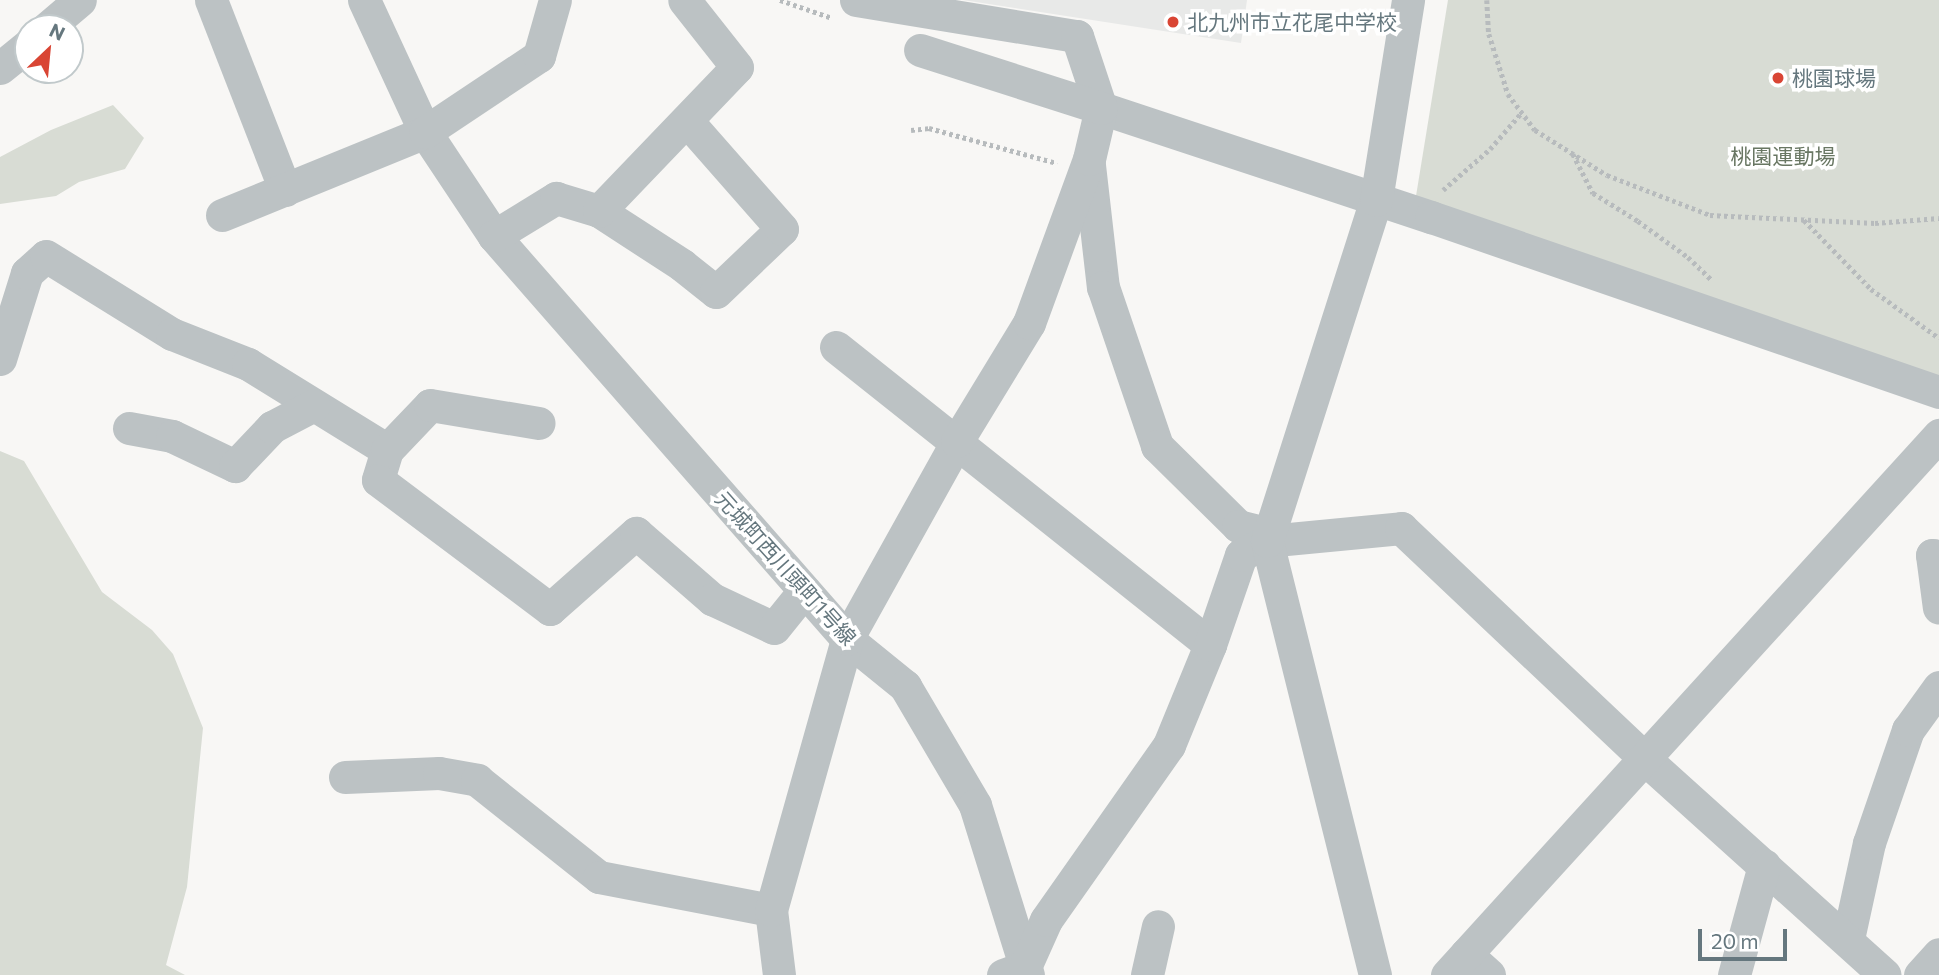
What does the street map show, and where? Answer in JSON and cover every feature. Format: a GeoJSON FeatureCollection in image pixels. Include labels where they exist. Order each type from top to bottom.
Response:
{"type":"FeatureCollection","features":[{"type":"Feature","properties":{"kind":"street"},"geometry":{"type":"LineString","coordinates":[[64,14],[80,0]]}},
{"type":"Feature","properties":{"kind":"street"},"geometry":{"type":"LineString","coordinates":[[211,0],[285,190]]}},
{"type":"Feature","properties":{"kind":"street","name":"元城町西川頭町1号線"},"geometry":{"type":"LineString","coordinates":[[365,0],[425,132],[494,236],[847,639],[905,686],[975,805],[1018,972]]}},
{"type":"Feature","properties":{"kind":"street"},"geometry":{"type":"LineString","coordinates":[[222,215],[425,132],[538,57],[555,0]]}},
{"type":"Feature","properties":{"kind":"street"},"geometry":{"type":"LineString","coordinates":[[599,211],[737,67],[684,0]]}},
{"type":"Feature","properties":{"kind":"street"},"geometry":{"type":"LineString","coordinates":[[779,975],[771,910],[847,639],[957,441],[1029,323],[1087,165],[1101,108],[1077,36],[856,0]]}},
{"type":"Feature","properties":{"kind":"street"},"geometry":{"type":"LineString","coordinates":[[1375,975],[1267,537],[1377,200],[1408,0]]}},
{"type":"Feature","properties":{"kind":"street"},"geometry":{"type":"LineString","coordinates":[[920,50],[1431,217],[1939,392]]}},
{"type":"Feature","properties":{"kind":"street"},"geometry":{"type":"LineString","coordinates":[[0,68],[14,56]]}},
{"type":"Feature","properties":{"kind":"street"},"geometry":{"type":"LineString","coordinates":[[494,236],[556,198],[599,211],[682,265],[716,292],[782,229],[687,121]]}},
{"type":"Feature","properties":{"kind":"street"},"geometry":{"type":"LineString","coordinates":[[1087,165],[1104,287],[1157,446],[1238,526],[1267,537],[1401,528],[1646,760],[1885,975]]}},
{"type":"Feature","properties":{"kind":"street"},"geometry":{"type":"LineString","coordinates":[[0,359],[27,273],[46,256],[172,334],[248,364],[387,450]]}},
{"type":"Feature","properties":{"kind":"street"},"geometry":{"type":"LineString","coordinates":[[836,346],[1210,645]]}},
{"type":"Feature","properties":{"kind":"street"},"geometry":{"type":"LineString","coordinates":[[129,428],[172,436],[235,466],[272,427],[314,405]]}},
{"type":"Feature","properties":{"kind":"street"},"geometry":{"type":"LineString","coordinates":[[539,423],[430,405],[387,450],[378,480],[551,609],[636,533],[712,599],[774,628],[804,591]]}},
{"type":"Feature","properties":{"kind":"street"},"geometry":{"type":"LineString","coordinates":[[1467,968],[1646,760],[1939,435]]}},
{"type":"Feature","properties":{"kind":"street"},"geometry":{"type":"LineString","coordinates":[[1018,972],[1045,920],[1169,745],[1210,645],[1241,555],[1267,537]]}},
{"type":"Feature","properties":{"kind":"street"},"geometry":{"type":"LineString","coordinates":[[1939,556],[1932,555],[1939,608]]}},
{"type":"Feature","properties":{"kind":"street"},"geometry":{"type":"LineString","coordinates":[[1848,939],[1869,843],[1908,730],[1939,687]]}},
{"type":"Feature","properties":{"kind":"street"},"geometry":{"type":"LineString","coordinates":[[345,777],[439,773],[477,780],[599,877],[771,910]]}},
{"type":"Feature","properties":{"kind":"street"},"geometry":{"type":"LineString","coordinates":[[1734,975],[1764,865]]}},
{"type":"Feature","properties":{"kind":"street"},"geometry":{"type":"LineString","coordinates":[[1147,975],[1158,926]]}},
{"type":"Feature","properties":{"kind":"street"},"geometry":{"type":"LineString","coordinates":[[1920,975],[1939,954]]}},
{"type":"Feature","properties":{"kind":"path"},"geometry":{"type":"LineString","coordinates":[[1487,0],[1489,34],[1508,94],[1535,130],[1607,175],[1710,215],[1875,223],[1939,218]]}},
{"type":"Feature","properties":{"kind":"path"},"geometry":{"type":"LineString","coordinates":[[1431,217],[1444,190],[1490,149],[1522,112]]}},
{"type":"Feature","properties":{"kind":"path"},"geometry":{"type":"LineString","coordinates":[[911,130],[929,128],[1087,165]]}},
{"type":"Feature","properties":{"kind":"path"},"geometry":{"type":"LineString","coordinates":[[1572,153],[1593,193],[1688,257],[1720,288],[1740,322]]}},
{"type":"Feature","properties":{"kind":"path"},"geometry":{"type":"LineString","coordinates":[[1804,220],[1871,289],[1939,338]]}},
{"type":"Feature","properties":{"kind":"shaded area","name":"北九州市立花尾中学校"},"geometry":{"type":"Polygon","coordinates":[[[963,0],[1247,0],[1241,43],[963,0]]]}},
{"type":"Feature","properties":{"kind":"green space","name":"桃園運動場"},"geometry":{"type":"Polygon","coordinates":[[[1448,0],[1939,0],[1939,376],[1416,196],[1448,0]]]}},
{"type":"Feature","properties":{"kind":"green space"},"geometry":{"type":"Polygon","coordinates":[[[113,105],[144,138],[125,169],[79,182],[56,196],[0,204],[0,157],[51,130],[113,105]]]}},
{"type":"Feature","properties":{"kind":"green space"},"geometry":{"type":"Polygon","coordinates":[[[0,451],[24,461],[102,592],[152,630],[173,654],[203,728],[187,887],[166,965],[185,975],[0,975],[0,451]]]}},
{"type":"Feature","properties":{"kind":"place","name":"北九州市立花尾中学校"},"geometry":{"type":"Point","coordinates":[1173,22]}},
{"type":"Feature","properties":{"kind":"place","name":"桃園球場"},"geometry":{"type":"Point","coordinates":[1778,78]}}]}
